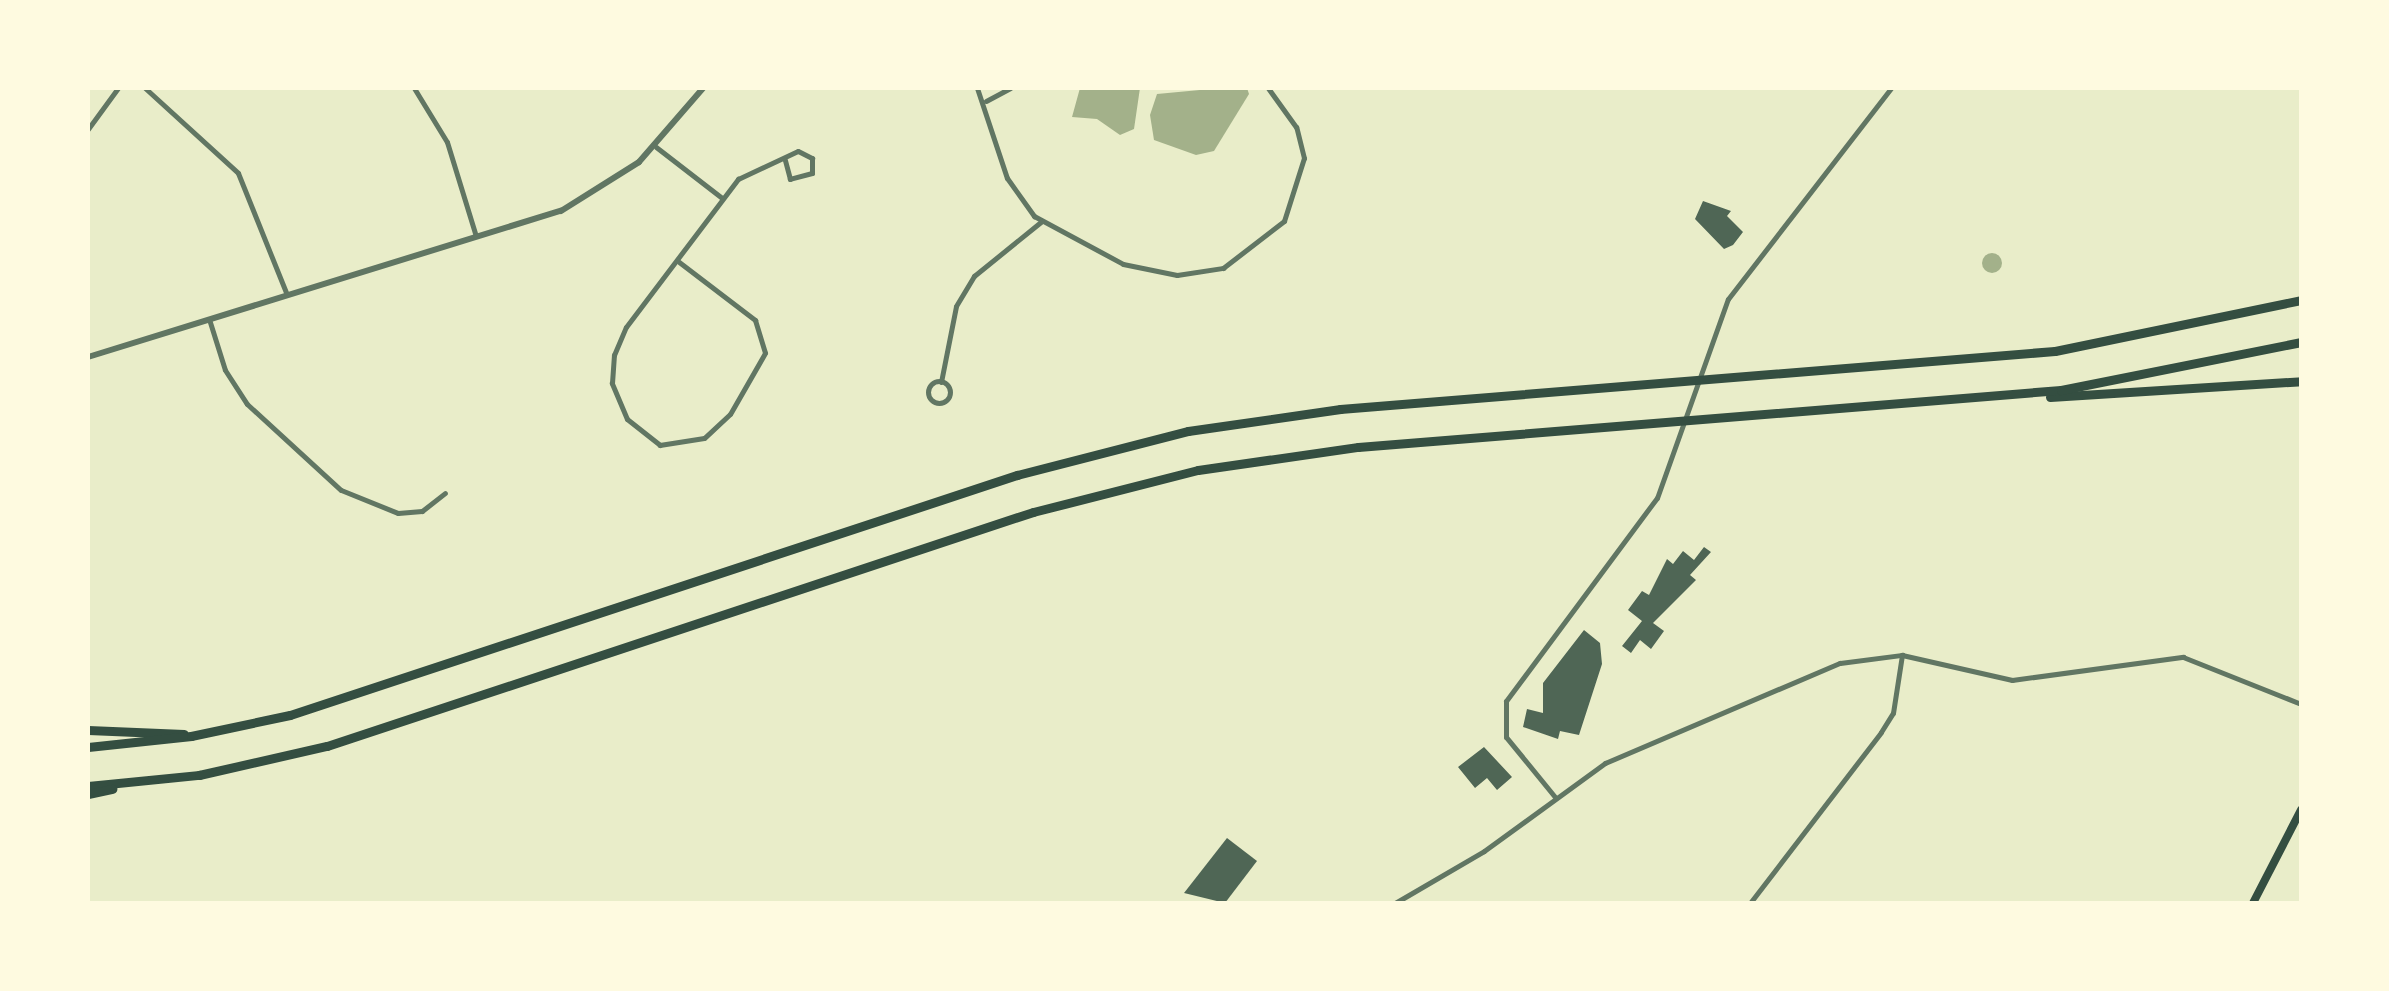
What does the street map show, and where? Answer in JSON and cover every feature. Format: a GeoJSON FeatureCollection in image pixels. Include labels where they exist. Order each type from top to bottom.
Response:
{"type":"FeatureCollection","features":[{"type":"Feature","properties":{"kind":"highway"},"geometry":{"type":"LineString","coordinates":[[88,747],[191,736],[302,711],[1017,475],[1162,436],[1331,410],[2055,351],[2301,300]]}},
{"type":"Feature","properties":{"kind":"highway"},"geometry":{"type":"LineString","coordinates":[[2023,395],[2175,372],[2301,342]]}},
{"type":"Feature","properties":{"kind":"highway"},"geometry":{"type":"LineString","coordinates":[[88,794],[327,746],[1020,516],[1198,470],[1335,449],[2023,395],[2301,381]]}},
{"type":"Feature","properties":{"kind":"highway"},"geometry":{"type":"LineString","coordinates":[[88,730],[191,736]]}},
{"type":"Feature","properties":{"kind":"highway"},"geometry":{"type":"LineString","coordinates":[[88,786],[141,783]]}},
{"type":"Feature","properties":{"kind":"main road"},"geometry":{"type":"LineString","coordinates":[[2253,903],[2301,810]]}},
{"type":"Feature","properties":{"kind":"street"},"geometry":{"type":"LineString","coordinates":[[88,129],[118,88]]}},
{"type":"Feature","properties":{"kind":"street"},"geometry":{"type":"LineString","coordinates":[[145,88],[245,184],[287,295]]}},
{"type":"Feature","properties":{"kind":"street"},"geometry":{"type":"LineString","coordinates":[[414,88],[447,142],[476,236]]}},
{"type":"Feature","properties":{"kind":"street"},"geometry":{"type":"LineString","coordinates":[[88,357],[580,202],[656,147],[703,88]]}},
{"type":"Feature","properties":{"kind":"street"},"geometry":{"type":"LineString","coordinates":[[977,88],[986,101],[1013,191],[1042,221],[1123,264],[1177,275],[1223,268],[1257,248],[1284,221],[1304,158],[1296,127],[1268,88]]}},
{"type":"Feature","properties":{"kind":"street"},"geometry":{"type":"LineString","coordinates":[[986,101],[1010,88]]}},
{"type":"Feature","properties":{"kind":"street"},"geometry":{"type":"LineString","coordinates":[[1555,797],[1508,740],[1503,710],[1651,508],[1677,447],[1704,356],[1734,291],[1891,88]]}},
{"type":"Feature","properties":{"kind":"street"},"geometry":{"type":"LineString","coordinates":[[656,147],[722,198]]}},
{"type":"Feature","properties":{"kind":"street"},"geometry":{"type":"LineString","coordinates":[[679,262],[755,320],[765,353],[730,414],[704,438],[660,445],[627,419],[612,383],[614,355],[626,327],[679,262],[722,198],[752,168],[803,152],[812,173],[790,179],[785,160]]}},
{"type":"Feature","properties":{"kind":"street"},"geometry":{"type":"LineString","coordinates":[[941,382],[929,389],[937,403],[950,395],[941,382],[956,306],[974,276],[1042,221]]}},
{"type":"Feature","properties":{"kind":"street"},"geometry":{"type":"LineString","coordinates":[[209,319],[225,370],[247,404],[341,490],[398,513],[422,511],[445,493]]}},
{"type":"Feature","properties":{"kind":"street"},"geometry":{"type":"LineString","coordinates":[[1750,903],[1893,713],[1902,655]]}},
{"type":"Feature","properties":{"kind":"street"},"geometry":{"type":"LineString","coordinates":[[1395,903],[1484,851],[1605,763],[1778,685],[1840,663],[1902,655],[2012,680],[2183,657],[2301,704]]}},
{"type":"Feature","properties":{"kind":"shaded area"},"geometry":{"type":"Polygon","coordinates":[[[1080,88],[1140,88],[1134,129],[1120,135],[1097,119],[1072,117],[1080,88]]]}},
{"type":"Feature","properties":{"kind":"shaded area"},"geometry":{"type":"Polygon","coordinates":[[[1247,88],[1249,94],[1214,151],[1196,155],[1154,140],[1150,115],[1157,94],[1247,88]]]}},
{"type":"Feature","properties":{"kind":"shaded area"},"geometry":{"type":"Polygon","coordinates":[[[1992,253],[1999,256],[2002,263],[1999,270],[1992,273],[1985,270],[1982,263],[1985,256],[1992,253]]]}},
{"type":"Feature","properties":{"kind":"building"},"geometry":{"type":"Polygon","coordinates":[[[1703,201],[1731,211],[1727,216],[1743,232],[1733,245],[1724,249],[1695,219],[1703,201]]]}},
{"type":"Feature","properties":{"kind":"building"},"geometry":{"type":"Polygon","coordinates":[[[1704,547],[1711,552],[1690,575],[1696,580],[1653,623],[1664,631],[1651,649],[1640,640],[1631,653],[1622,646],[1642,621],[1628,610],[1642,591],[1649,595],[1667,559],[1673,564],[1683,551],[1694,560],[1704,547]]]}},
{"type":"Feature","properties":{"kind":"building"},"geometry":{"type":"Polygon","coordinates":[[[1584,630],[1600,643],[1602,664],[1579,735],[1560,731],[1558,739],[1523,727],[1527,709],[1543,713],[1543,683],[1584,630]]]}},
{"type":"Feature","properties":{"kind":"building"},"geometry":{"type":"Polygon","coordinates":[[[1484,747],[1512,777],[1497,790],[1487,778],[1475,788],[1458,767],[1484,747]]]}},
{"type":"Feature","properties":{"kind":"building"},"geometry":{"type":"Polygon","coordinates":[[[1227,838],[1257,861],[1225,903],[1184,893],[1227,838]]]}}]}
